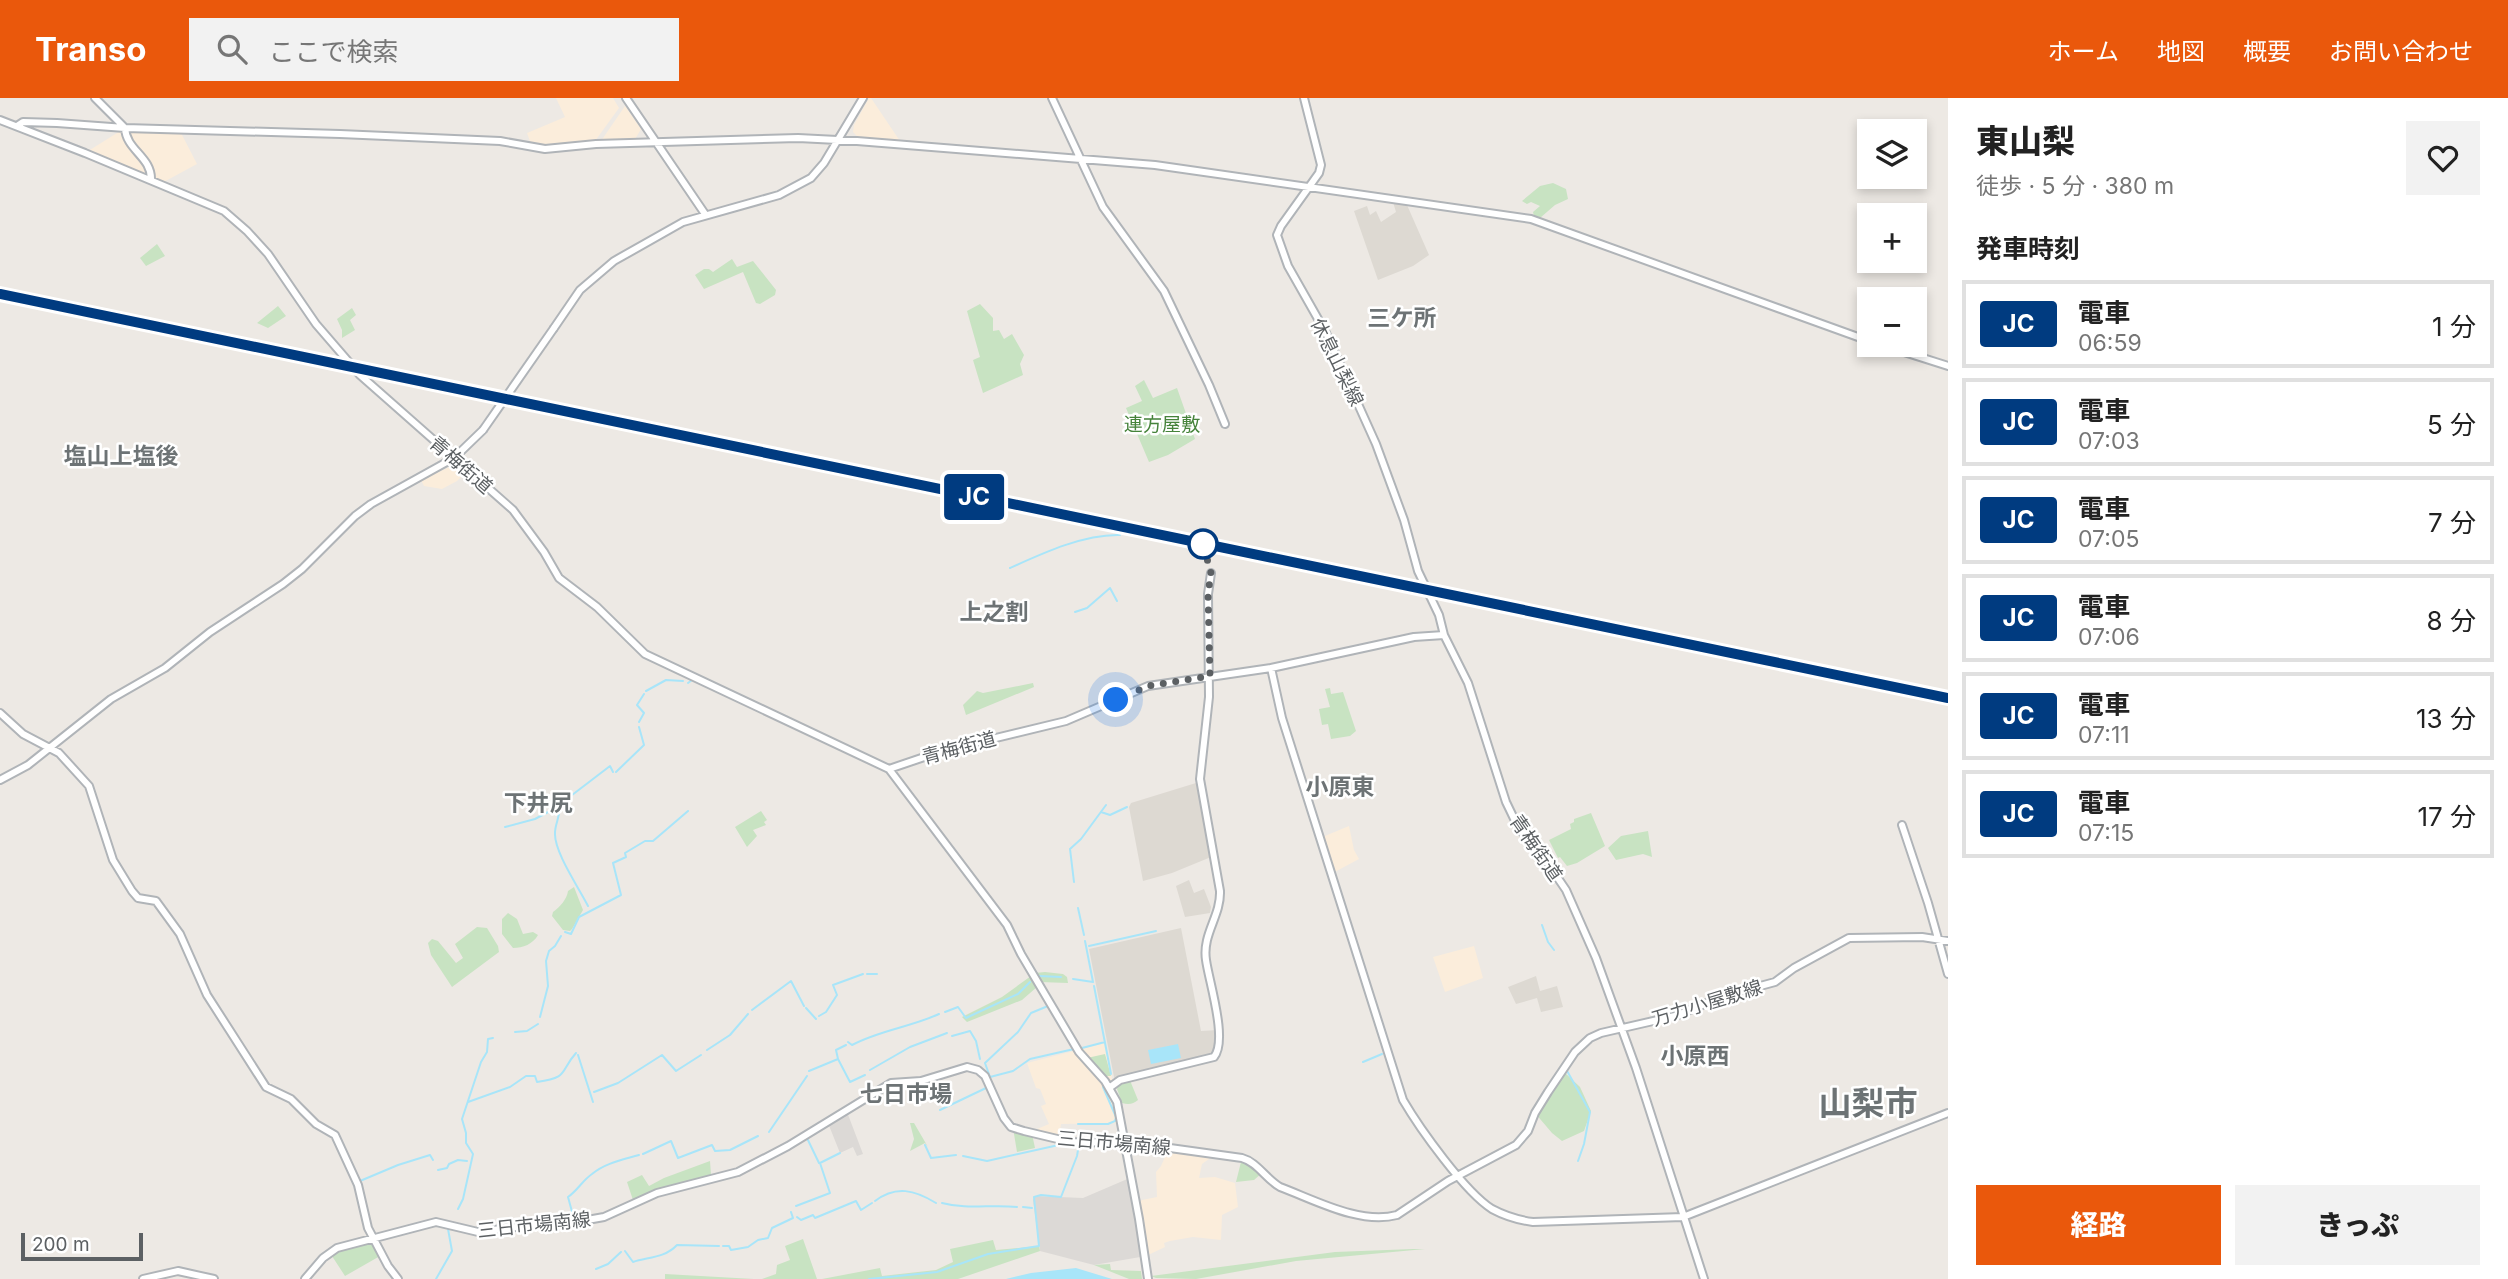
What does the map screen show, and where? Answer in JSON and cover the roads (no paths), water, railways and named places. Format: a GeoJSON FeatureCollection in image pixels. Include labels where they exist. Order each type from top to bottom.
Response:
{"type":"FeatureCollection","features":[{"type":"Feature","properties":{"kind":"street"},"geometry":{"type":"LineString","coordinates":[[95,98],[125,128],[129,143],[150,168],[151,180]]}},
{"type":"Feature","properties":{"kind":"street"},"geometry":{"type":"LineString","coordinates":[[626,98],[705,214]]}},
{"type":"Feature","properties":{"kind":"street"},"geometry":{"type":"LineString","coordinates":[[0,780],[28,765],[111,698],[165,668],[209,632],[296,574],[355,516],[371,504],[454,458],[483,430],[575,297],[599,272],[666,231],[705,214],[791,190],[816,172],[863,98]]}},
{"type":"Feature","properties":{"kind":"street"},"geometry":{"type":"LineString","coordinates":[[1052,98],[1103,207],[1164,291],[1225,424]]}},
{"type":"Feature","properties":{"kind":"street","name":"休息山梨線"},"geometry":{"type":"LineString","coordinates":[[1304,98],[1321,165],[1319,173],[1281,226],[1277,235],[1278,241],[1293,276],[1326,333],[1376,444],[1404,520],[1418,571],[1439,615],[1444,635]]}},
{"type":"Feature","properties":{"kind":"street","name":"青梅街道"},"geometry":{"type":"LineString","coordinates":[[0,121],[208,203],[236,221],[276,264],[316,324],[360,375],[513,510],[544,552],[559,578],[597,607],[645,654],[889,769],[942,751],[1066,721],[1148,686],[1271,668],[1414,637],[1444,635],[1468,683],[1513,817],[1519,829],[1536,846],[1552,869],[1577,911],[1622,1028],[1704,1279]]}},
{"type":"Feature","properties":{"kind":"street"},"geometry":{"type":"LineString","coordinates":[[17,126],[23,122],[493,141],[545,149],[596,144],[777,138],[837,140],[1155,165],[1531,219],[1857,337]]}},
{"type":"Feature","properties":{"kind":"street"},"geometry":{"type":"LineString","coordinates":[[1920,357],[1948,366]]}},
{"type":"Feature","properties":{"kind":"street"},"geometry":{"type":"LineString","coordinates":[[1109,1088],[1120,1080],[1214,1057],[1218,1051],[1218,1021],[1204,950],[1220,908],[1220,891],[1200,779],[1210,676],[1208,594],[1211,573]]}},
{"type":"Feature","properties":{"kind":"street"},"geometry":{"type":"LineString","coordinates":[[1271,668],[1282,718],[1403,1100],[1433,1144],[1484,1203],[1500,1213],[1520,1220],[1545,1222],[1683,1217],[1948,1113]]}},
{"type":"Feature","properties":{"kind":"street"},"geometry":{"type":"LineString","coordinates":[[0,713],[23,734],[50,748],[70,763],[89,786],[113,860],[138,898],[156,901],[180,934],[206,995],[266,1087],[291,1099],[316,1124],[335,1135],[358,1185],[364,1215],[374,1239],[398,1279]]}},
{"type":"Feature","properties":{"kind":"street"},"geometry":{"type":"LineString","coordinates":[[889,769],[1007,925],[1079,1052],[1109,1088],[1116,1102],[1126,1142],[1148,1279]]}},
{"type":"Feature","properties":{"kind":"street"},"geometry":{"type":"LineString","coordinates":[[1902,825],[1948,974]]}},
{"type":"Feature","properties":{"kind":"street","name":"万力小屋敷線"},"geometry":{"type":"LineString","coordinates":[[1622,1028],[1675,1016],[1727,995],[1775,982],[1794,968],[1849,938],[1922,937],[1948,941]]}},
{"type":"Feature","properties":{"kind":"street","name":"三日市場南線"},"geometry":{"type":"LineString","coordinates":[[305,1279],[337,1248],[436,1222],[478,1232],[531,1225],[548,1227],[604,1217],[657,1193],[738,1172],[788,1146],[891,1083],[921,1081],[967,1067],[978,1070],[985,1076],[1003,1118],[1012,1127],[1070,1142],[1126,1142],[1249,1160],[1280,1187],[1358,1216],[1397,1215],[1459,1175],[1516,1144],[1528,1130],[1548,1092],[1581,1045],[1597,1034],[1622,1028]]}},
{"type":"Feature","properties":{"kind":"street"},"geometry":{"type":"LineString","coordinates":[[143,1279],[178,1271],[214,1279]]}},
{"type":"Feature","properties":{"kind":"water"},"geometry":{"type":"Polygon","coordinates":[[[1178,1044],[1181,1058],[1151,1064],[1148,1050],[1178,1044]]]}},
{"type":"Feature","properties":{"kind":"water"},"geometry":{"type":"Polygon","coordinates":[[[1076,1268],[1112,1279],[1006,1279],[1031,1273],[1076,1268]]]}},
{"type":"Feature","properties":{"kind":"waterway"},"geometry":{"type":"LineString","coordinates":[[1010,568],[1078,541],[1120,535]]}},
{"type":"Feature","properties":{"kind":"waterway"},"geometry":{"type":"LineString","coordinates":[[1075,612],[1087,608],[1110,588],[1117,601]]}},
{"type":"Feature","properties":{"kind":"waterway"},"geometry":{"type":"LineString","coordinates":[[646,691],[666,680],[683,681]]}},
{"type":"Feature","properties":{"kind":"waterway"},"geometry":{"type":"LineString","coordinates":[[688,683],[692,680]]}},
{"type":"Feature","properties":{"kind":"waterway"},"geometry":{"type":"LineString","coordinates":[[639,722],[644,713],[637,705],[644,694]]}},
{"type":"Feature","properties":{"kind":"waterway"},"geometry":{"type":"LineString","coordinates":[[616,772],[644,745],[639,727]]}},
{"type":"Feature","properties":{"kind":"waterway"},"geometry":{"type":"LineString","coordinates":[[588,906],[558,850],[555,829],[559,805],[610,766],[613,772]]}},
{"type":"Feature","properties":{"kind":"waterway"},"geometry":{"type":"LineString","coordinates":[[1074,882],[1070,849],[1081,839],[1106,805]]}},
{"type":"Feature","properties":{"kind":"waterway"},"geometry":{"type":"LineString","coordinates":[[1101,812],[1110,815],[1127,807]]}},
{"type":"Feature","properties":{"kind":"waterway"},"geometry":{"type":"LineString","coordinates":[[565,932],[571,934],[579,917],[621,895],[613,863],[626,857],[625,853],[645,841],[653,841],[688,811]]}},
{"type":"Feature","properties":{"kind":"waterway"},"geometry":{"type":"LineString","coordinates":[[505,827],[535,819],[548,812]]}},
{"type":"Feature","properties":{"kind":"waterway"},"geometry":{"type":"LineString","coordinates":[[1078,908],[1084,935]]}},
{"type":"Feature","properties":{"kind":"waterway"},"geometry":{"type":"LineString","coordinates":[[1542,925],[1554,950]]}},
{"type":"Feature","properties":{"kind":"waterway"},"geometry":{"type":"LineString","coordinates":[[1089,946],[1156,931]]}},
{"type":"Feature","properties":{"kind":"waterway"},"geometry":{"type":"LineString","coordinates":[[540,1017],[548,986],[546,961],[549,951],[561,936]]}},
{"type":"Feature","properties":{"kind":"waterway"},"geometry":{"type":"LineString","coordinates":[[1073,979],[1093,982],[1085,941]]}},
{"type":"Feature","properties":{"kind":"waterway"},"geometry":{"type":"LineString","coordinates":[[819,1016],[826,1012],[837,995],[833,985],[863,974]]}},
{"type":"Feature","properties":{"kind":"waterway"},"geometry":{"type":"LineString","coordinates":[[867,974],[877,974]]}},
{"type":"Feature","properties":{"kind":"waterway"},"geometry":{"type":"LineString","coordinates":[[1039,976],[1061,977]]}},
{"type":"Feature","properties":{"kind":"waterway"},"geometry":{"type":"LineString","coordinates":[[752,1010],[791,981],[804,1006]]}},
{"type":"Feature","properties":{"kind":"waterway"},"geometry":{"type":"LineString","coordinates":[[945,1012],[958,1007],[966,1018],[1018,994],[1030,982]]}},
{"type":"Feature","properties":{"kind":"waterway"},"geometry":{"type":"LineString","coordinates":[[1094,986],[1111,1074]]}},
{"type":"Feature","properties":{"kind":"waterway"},"geometry":{"type":"LineString","coordinates":[[1048,1006],[1031,1013],[1018,1032],[985,1063],[990,1077],[1013,1071],[1030,1059],[1074,1049]]}},
{"type":"Feature","properties":{"kind":"waterway"},"geometry":{"type":"LineString","coordinates":[[806,1008],[816,1019]]}},
{"type":"Feature","properties":{"kind":"waterway"},"geometry":{"type":"LineString","coordinates":[[707,1050],[730,1035],[748,1014]]}},
{"type":"Feature","properties":{"kind":"waterway"},"geometry":{"type":"LineString","coordinates":[[848,1042],[852,1045],[939,1014]]}},
{"type":"Feature","properties":{"kind":"waterway"},"geometry":{"type":"LineString","coordinates":[[515,1032],[527,1031],[538,1024]]}},
{"type":"Feature","properties":{"kind":"waterway"},"geometry":{"type":"LineString","coordinates":[[952,1036],[970,1031],[976,1041],[980,1059]]}},
{"type":"Feature","properties":{"kind":"waterway"},"geometry":{"type":"LineString","coordinates":[[870,1070],[910,1047],[947,1033]]}},
{"type":"Feature","properties":{"kind":"waterway"},"geometry":{"type":"LineString","coordinates":[[458,1209],[463,1199],[473,1154],[466,1143],[462,1119],[481,1062],[487,1052],[488,1039],[493,1038]]}},
{"type":"Feature","properties":{"kind":"waterway"},"geometry":{"type":"LineString","coordinates":[[1082,1048],[1105,1042]]}},
{"type":"Feature","properties":{"kind":"waterway"},"geometry":{"type":"LineString","coordinates":[[809,1071],[838,1059],[836,1050],[846,1045]]}},
{"type":"Feature","properties":{"kind":"waterway"},"geometry":{"type":"LineString","coordinates":[[468,1102],[510,1087],[526,1076],[535,1076],[537,1082],[555,1078],[562,1073],[576,1053]]}},
{"type":"Feature","properties":{"kind":"waterway"},"geometry":{"type":"LineString","coordinates":[[1363,1062],[1382,1054]]}},
{"type":"Feature","properties":{"kind":"waterway"},"geometry":{"type":"LineString","coordinates":[[578,1055],[593,1102]]}},
{"type":"Feature","properties":{"kind":"waterway"},"geometry":{"type":"LineString","coordinates":[[594,1092],[618,1083],[662,1055],[676,1071],[701,1055]]}},
{"type":"Feature","properties":{"kind":"waterway"},"geometry":{"type":"LineString","coordinates":[[838,1059],[850,1082],[865,1075]]}},
{"type":"Feature","properties":{"kind":"waterway"},"geometry":{"type":"LineString","coordinates":[[1566,1069],[1590,1112],[1578,1161]]}},
{"type":"Feature","properties":{"kind":"waterway"},"geometry":{"type":"LineString","coordinates":[[769,1132],[807,1076]]}},
{"type":"Feature","properties":{"kind":"waterway"},"geometry":{"type":"LineString","coordinates":[[1078,1124],[1108,1124],[1115,1121],[1116,1117],[1103,1087]]}},
{"type":"Feature","properties":{"kind":"waterway"},"geometry":{"type":"LineString","coordinates":[[940,1110],[986,1088]]}},
{"type":"Feature","properties":{"kind":"waterway"},"geometry":{"type":"LineString","coordinates":[[643,1154],[671,1141],[678,1158],[712,1145],[715,1151],[730,1150],[758,1136]]}},
{"type":"Feature","properties":{"kind":"waterway"},"geometry":{"type":"LineString","coordinates":[[806,1136],[819,1163]]}},
{"type":"Feature","properties":{"kind":"waterway"},"geometry":{"type":"LineString","coordinates":[[963,1156],[987,1161],[1063,1144]]}},
{"type":"Feature","properties":{"kind":"waterway"},"geometry":{"type":"LineString","coordinates":[[869,1279],[937,1272],[988,1254],[1039,1246],[1034,1197],[1061,1197],[1079,1144]]}},
{"type":"Feature","properties":{"kind":"waterway"},"geometry":{"type":"LineString","coordinates":[[925,1145],[931,1158],[956,1155]]}},
{"type":"Feature","properties":{"kind":"waterway"},"geometry":{"type":"LineString","coordinates":[[796,1206],[830,1193],[820,1163],[840,1153]]}},
{"type":"Feature","properties":{"kind":"waterway"},"geometry":{"type":"LineString","coordinates":[[360,1181],[430,1155],[433,1160]]}},
{"type":"Feature","properties":{"kind":"waterway"},"geometry":{"type":"LineString","coordinates":[[574,1219],[568,1197],[586,1179],[608,1164],[639,1155]]}},
{"type":"Feature","properties":{"kind":"waterway"},"geometry":{"type":"LineString","coordinates":[[438,1170],[447,1168],[458,1160],[467,1161]]}},
{"type":"Feature","properties":{"kind":"waterway"},"geometry":{"type":"LineString","coordinates":[[875,1201],[890,1193],[906,1191],[936,1203]]}},
{"type":"Feature","properties":{"kind":"waterway"},"geometry":{"type":"LineString","coordinates":[[797,1217],[801,1220],[813,1215],[815,1218],[856,1201],[861,1210],[872,1203]]}},
{"type":"Feature","properties":{"kind":"waterway"},"geometry":{"type":"LineString","coordinates":[[942,1203],[1017,1207]]}},
{"type":"Feature","properties":{"kind":"waterway"},"geometry":{"type":"LineString","coordinates":[[1023,1207],[1032,1208]]}},
{"type":"Feature","properties":{"kind":"waterway"},"geometry":{"type":"LineString","coordinates":[[723,1246],[729,1246],[731,1250],[748,1247],[758,1240],[768,1238],[772,1228],[793,1218],[791,1212]]}},
{"type":"Feature","properties":{"kind":"waterway"},"geometry":{"type":"LineString","coordinates":[[436,1279],[452,1251],[448,1229]]}},
{"type":"Feature","properties":{"kind":"waterway"},"geometry":{"type":"LineString","coordinates":[[625,1251],[633,1262],[662,1255],[677,1245],[719,1246]]}},
{"type":"Feature","properties":{"kind":"waterway"},"geometry":{"type":"LineString","coordinates":[[596,1269],[608,1264],[621,1252]]}},
{"type":"Feature","properties":{"kind":"railway"},"geometry":{"type":"LineString","coordinates":[[0,297],[1948,701]]}},
{"type":"Feature","properties":{"kind":"train","name":"JC"},"geometry":{"type":"LineString","coordinates":[[0,294],[1948,698]]}},
{"type":"Feature","properties":{"kind":"district","name":"三ケ所"},"geometry":{"type":"Point","coordinates":[1402,318]}},
{"type":"Feature","properties":{"kind":"district","name":"塩山上塩後"},"geometry":{"type":"Point","coordinates":[121,456]}},
{"type":"Feature","properties":{"kind":"district","name":"上之割"},"geometry":{"type":"Point","coordinates":[994,612]}},
{"type":"Feature","properties":{"kind":"district","name":"小原東"},"geometry":{"type":"Point","coordinates":[1340,787]}},
{"type":"Feature","properties":{"kind":"district","name":"下井尻"},"geometry":{"type":"Point","coordinates":[538,803]}},
{"type":"Feature","properties":{"kind":"district","name":"小原西"},"geometry":{"type":"Point","coordinates":[1695,1056]}},
{"type":"Feature","properties":{"kind":"district","name":"七日市場"},"geometry":{"type":"Point","coordinates":[906,1094]}},
{"type":"Feature","properties":{"kind":"district","name":"山梨市"},"geometry":{"type":"Point","coordinates":[1868,1103]}},
{"type":"Feature","properties":{"kind":"park label","name":"連方屋敷"},"geometry":{"type":"Point","coordinates":[1162,424]}}]}
